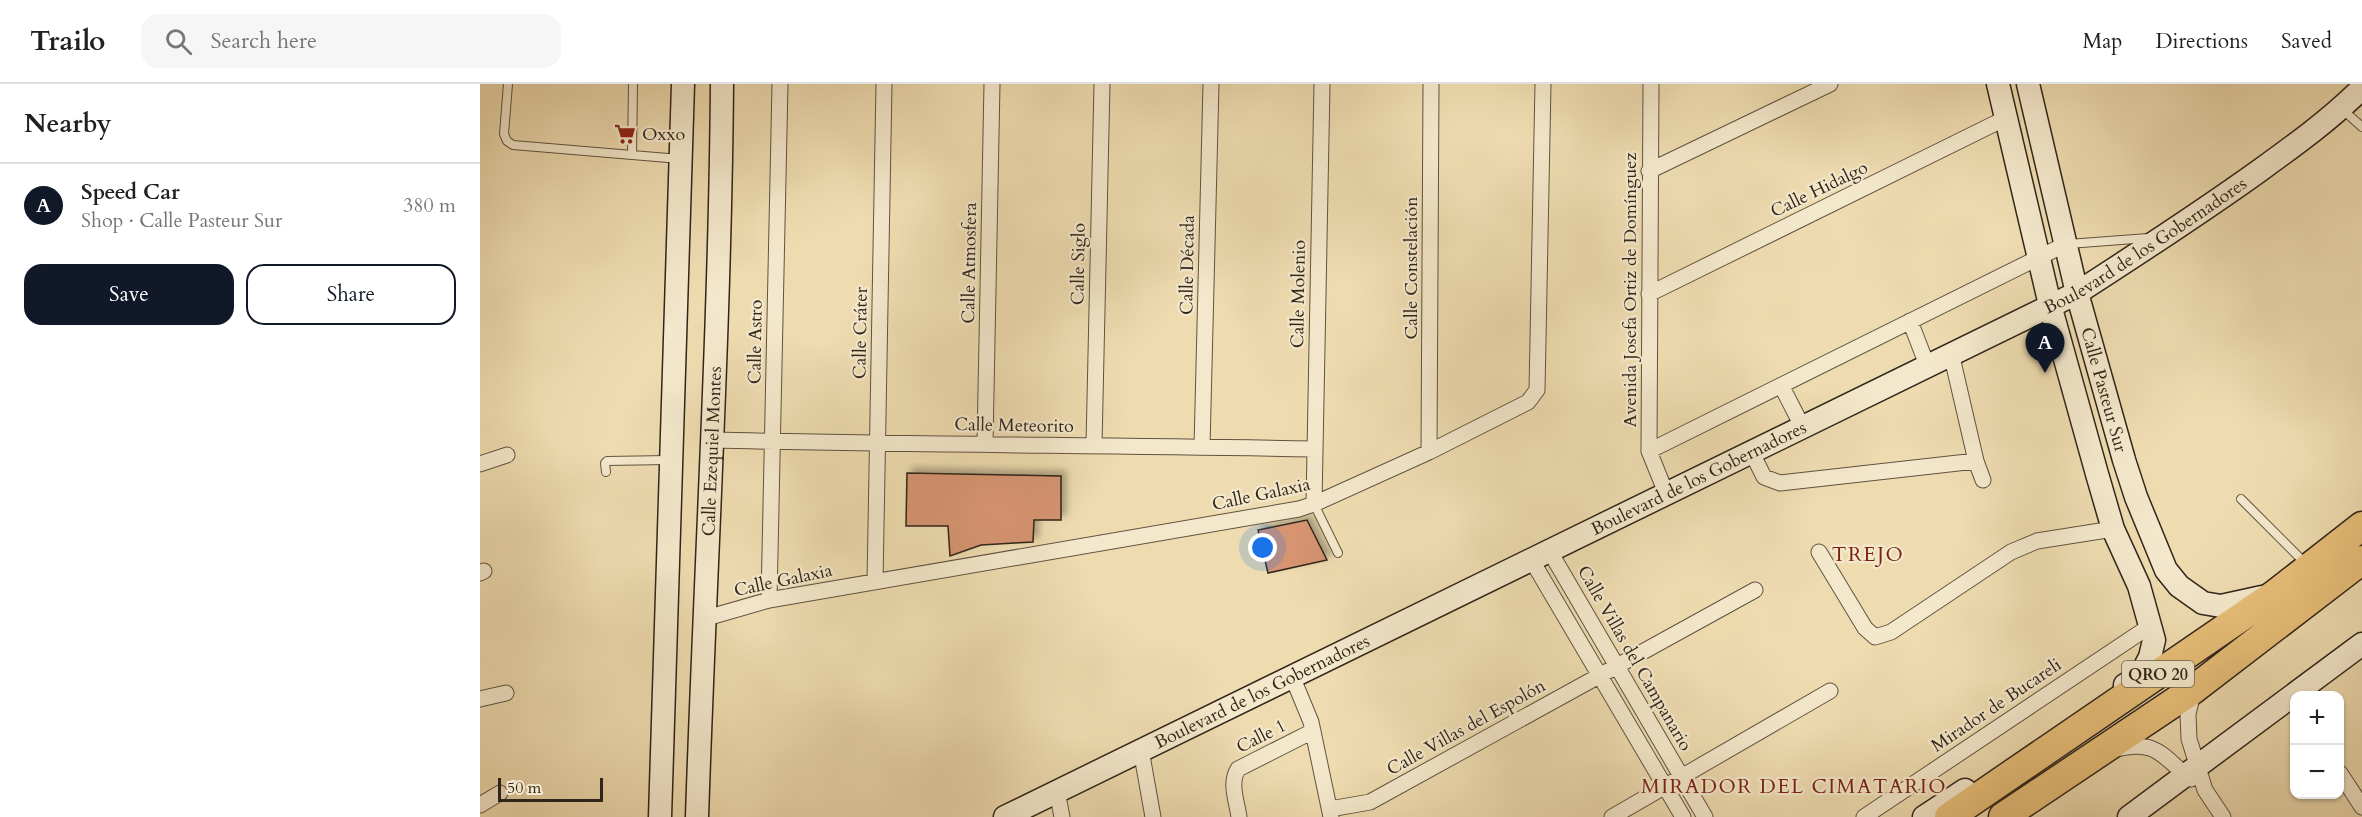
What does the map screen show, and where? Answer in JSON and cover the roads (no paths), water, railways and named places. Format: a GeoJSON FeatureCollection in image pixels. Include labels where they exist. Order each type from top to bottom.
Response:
{"type":"FeatureCollection","features":[{"type":"Feature","properties":{"kind":"highway","name":"QRO 20"},"geometry":{"type":"LineString","coordinates":[[1949,817],[2275,594],[2362,526]]}},
{"type":"Feature","properties":{"kind":"highway","name":"QRO 20"},"geometry":{"type":"LineString","coordinates":[[2003,817],[2194,690],[2362,560]]}},
{"type":"Feature","properties":{"kind":"main road"},"geometry":{"type":"LineString","coordinates":[[660,817],[683,84]]}},
{"type":"Feature","properties":{"kind":"main road","name":"Calle Ezequiel Montes"},"geometry":{"type":"LineString","coordinates":[[697,817],[712,440],[722,84]]}},
{"type":"Feature","properties":{"kind":"main road","name":"Calle Pasteur Sur"},"geometry":{"type":"LineString","coordinates":[[1924,817],[2140,676],[2150,657],[2154,640],[2139,586],[2113,529],[2050,304],[1998,84]]}},
{"type":"Feature","properties":{"kind":"main road","name":"Calle Pasteur Sur"},"geometry":{"type":"LineString","coordinates":[[2028,84],[2077,293],[2124,460],[2136,497],[2166,570],[2179,586],[2204,603],[2221,606],[2275,594]]}},
{"type":"Feature","properties":{"kind":"main road","name":"Boulevard de los Gobernadores"},"geometry":{"type":"LineString","coordinates":[[1005,817],[2050,304],[2077,293],[2165,237],[2297,144],[2361,91]]}},
{"type":"Feature","properties":{"kind":"main road"},"geometry":{"type":"LineString","coordinates":[[2139,586],[2150,590],[2158,588],[2164,582],[2166,570]]}},
{"type":"Feature","properties":{"kind":"main road"},"geometry":{"type":"LineString","coordinates":[[2303,691],[2362,644]]}},
{"type":"Feature","properties":{"kind":"main road"},"geometry":{"type":"LineString","coordinates":[[2129,817],[2191,770],[2290,701]]}},
{"type":"Feature","properties":{"kind":"street","name":"Calle Astro"},"geometry":{"type":"LineString","coordinates":[[769,600],[780,84]]}},
{"type":"Feature","properties":{"kind":"street","name":"Calle Cráter"},"geometry":{"type":"LineString","coordinates":[[875,582],[884,84]]}},
{"type":"Feature","properties":{"kind":"street","name":"Calle Atmosfera"},"geometry":{"type":"LineString","coordinates":[[985,443],[992,84]]}},
{"type":"Feature","properties":{"kind":"street","name":"Calle Siglo"},"geometry":{"type":"LineString","coordinates":[[1094,445],[1102,84]]}},
{"type":"Feature","properties":{"kind":"street","name":"Calle Década"},"geometry":{"type":"LineString","coordinates":[[1202,447],[1211,84]]}},
{"type":"Feature","properties":{"kind":"street","name":"Calle Molenio"},"geometry":{"type":"LineString","coordinates":[[1314,504],[1322,84]]}},
{"type":"Feature","properties":{"kind":"street","name":"Calle Constelación"},"geometry":{"type":"LineString","coordinates":[[1429,452],[1431,84]]}},
{"type":"Feature","properties":{"kind":"street","name":"Calle Galaxia"},"geometry":{"type":"LineString","coordinates":[[704,619],[769,600],[1299,509],[1429,452],[1528,402],[1535,396],[1537,390],[1543,84]]}},
{"type":"Feature","properties":{"kind":"street","name":"Avenida Josefa Ortiz de Domínguez"},"geometry":{"type":"LineString","coordinates":[[1651,84],[1649,451],[1666,493]]}},
{"type":"Feature","properties":{"kind":"street"},"geometry":{"type":"LineString","coordinates":[[1649,171],[1830,84]]}},
{"type":"Feature","properties":{"kind":"street","name":"Calle Hidalgo"},"geometry":{"type":"LineString","coordinates":[[1649,294],[2006,118]]}},
{"type":"Feature","properties":{"kind":"street"},"geometry":{"type":"LineString","coordinates":[[1649,451],[1782,387],[2066,244]]}},
{"type":"Feature","properties":{"kind":"street"},"geometry":{"type":"LineString","coordinates":[[1910,321],[1926,365]]}},
{"type":"Feature","properties":{"kind":"street"},"geometry":{"type":"LineString","coordinates":[[1950,353],[1976,461],[1983,480]]}},
{"type":"Feature","properties":{"kind":"street"},"geometry":{"type":"LineString","coordinates":[[1782,387],[1802,426]]}},
{"type":"Feature","properties":{"kind":"street","name":"Calle Meteorito"},"geometry":{"type":"LineString","coordinates":[[712,440],[1315,449]]}},
{"type":"Feature","properties":{"kind":"street"},"geometry":{"type":"LineString","coordinates":[[1751,451],[1764,477],[1780,483],[1976,461]]}},
{"type":"Feature","properties":{"kind":"street"},"geometry":{"type":"LineString","coordinates":[[480,464],[507,455]]}},
{"type":"Feature","properties":{"kind":"street"},"geometry":{"type":"LineString","coordinates":[[1819,552],[1865,628],[1875,637],[1891,632],[2012,552],[2037,541],[2113,529]]}},
{"type":"Feature","properties":{"kind":"street","name":"Calle Villas del Campanario"},"geometry":{"type":"LineString","coordinates":[[1540,555],[1617,666],[1705,817]]}},
{"type":"Feature","properties":{"kind":"street","name":"Calle Villas del Campanario"},"geometry":{"type":"LineString","coordinates":[[1540,555],[1601,675],[1683,817]]}},
{"type":"Feature","properties":{"kind":"street","name":"Calle Villas del Espolón"},"geometry":{"type":"LineString","coordinates":[[1331,813],[1370,802],[1755,590]]}},
{"type":"Feature","properties":{"kind":"street","name":"Mirador de Bucareli"},"geometry":{"type":"LineString","coordinates":[[1864,817],[2150,626]]}},
{"type":"Feature","properties":{"kind":"street"},"geometry":{"type":"LineString","coordinates":[[1292,676],[1311,722],[1331,813]]}},
{"type":"Feature","properties":{"kind":"street"},"geometry":{"type":"LineString","coordinates":[[2191,770],[2187,725],[2194,690]]}},
{"type":"Feature","properties":{"kind":"street"},"geometry":{"type":"LineString","coordinates":[[1612,817],[1830,691]]}},
{"type":"Feature","properties":{"kind":"street"},"geometry":{"type":"LineString","coordinates":[[480,699],[506,693]]}},
{"type":"Feature","properties":{"kind":"street","name":"Calle 1"},"geometry":{"type":"LineString","coordinates":[[1239,817],[1234,784],[1234,776],[1238,769],[1313,731]]}},
{"type":"Feature","properties":{"kind":"street"},"geometry":{"type":"LineString","coordinates":[[2098,754],[2134,745],[2162,753],[2191,770],[2223,817]]}},
{"type":"Feature","properties":{"kind":"street"},"geometry":{"type":"LineString","coordinates":[[1141,750],[1153,817]]}},
{"type":"Feature","properties":{"kind":"street"},"geometry":{"type":"LineString","coordinates":[[2344,779],[2362,807]]}},
{"type":"Feature","properties":{"kind":"street"},"geometry":{"type":"LineString","coordinates":[[1058,791],[1062,817]]}},
{"type":"Feature","properties":{"kind":"street"},"geometry":{"type":"LineString","coordinates":[[480,805],[500,793]]}},
{"type":"Feature","properties":{"kind":"lane"},"geometry":{"type":"LineString","coordinates":[[508,84],[504,134],[507,141],[513,145],[680,159]]}},
{"type":"Feature","properties":{"kind":"lane"},"geometry":{"type":"LineString","coordinates":[[632,155],[633,84]]}},
{"type":"Feature","properties":{"kind":"lane"},"geometry":{"type":"LineString","coordinates":[[2341,108],[2362,127]]}},
{"type":"Feature","properties":{"kind":"lane"},"geometry":{"type":"LineString","coordinates":[[2066,244],[2165,237]]}},
{"type":"Feature","properties":{"kind":"lane"},"geometry":{"type":"LineString","coordinates":[[606,472],[605,463],[607,461],[671,460]]}},
{"type":"Feature","properties":{"kind":"lane"},"geometry":{"type":"LineString","coordinates":[[2241,499],[2308,567]]}},
{"type":"Feature","properties":{"kind":"lane"},"geometry":{"type":"LineString","coordinates":[[1314,504],[1338,553]]}},
{"type":"Feature","properties":{"kind":"place","name":"Oxxo"},"geometry":{"type":"Point","coordinates":[625,134]}},
{"type":"Feature","properties":{"kind":"place","name":"Speed Car"},"geometry":{"type":"Point","coordinates":[2045,373]}},
{"type":"Feature","properties":{"kind":"district","name":"TREJO"},"geometry":{"type":"Point","coordinates":[1868,554]}},
{"type":"Feature","properties":{"kind":"district","name":"MIRADOR DEL CIMATARIO"},"geometry":{"type":"Point","coordinates":[1794,786]}}]}
